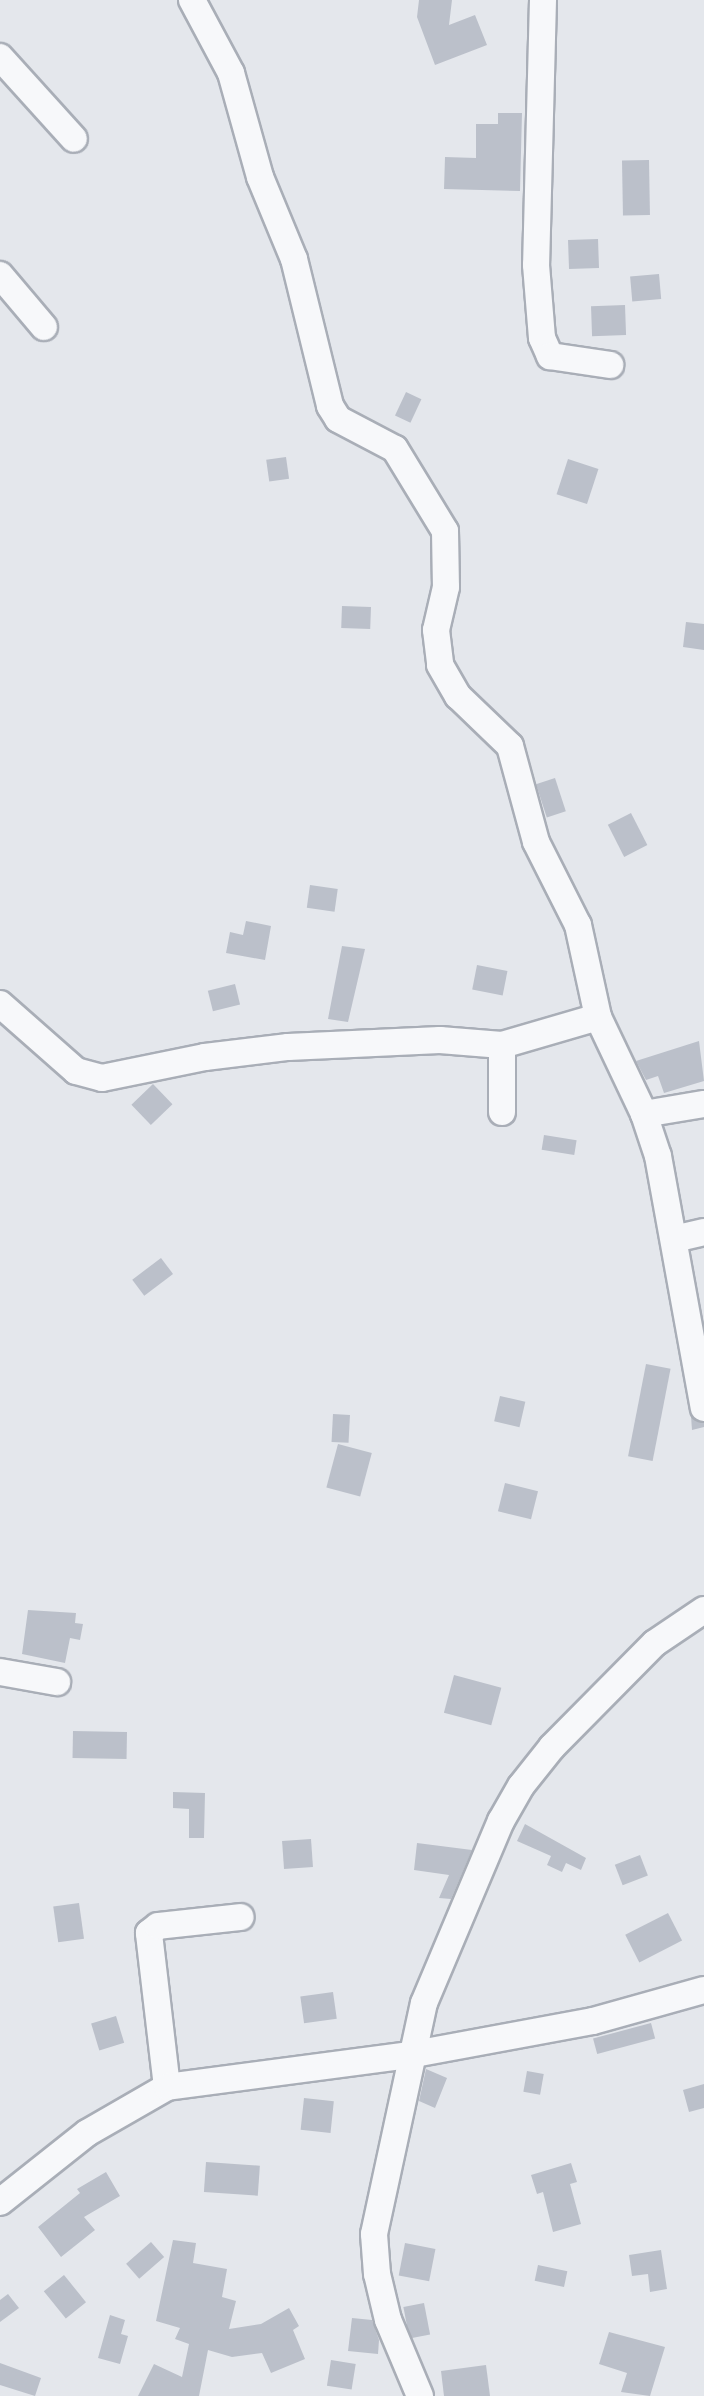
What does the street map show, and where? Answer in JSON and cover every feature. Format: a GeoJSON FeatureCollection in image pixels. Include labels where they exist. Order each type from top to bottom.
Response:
{"type":"FeatureCollection","features":[{"type":"Feature","properties":{"kind":"street"},"geometry":{"type":"LineString","coordinates":[[192,0],[231,73],[260,177],[294,259],[330,406],[338,419],[396,449],[445,531],[446,587],[436,630],[440,665],[458,696],[510,746],[536,842],[578,925],[598,1017],[644,1114],[674,1239],[704,1408]]}},
{"type":"Feature","properties":{"kind":"street"},"geometry":{"type":"LineString","coordinates":[[543,0],[536,265],[542,338],[550,356],[610,365]]}},
{"type":"Feature","properties":{"kind":"street"},"geometry":{"type":"LineString","coordinates":[[0,57],[74,138]]}},
{"type":"Feature","properties":{"kind":"street"},"geometry":{"type":"LineString","coordinates":[[0,275],[44,327]]}},
{"type":"Feature","properties":{"kind":"street"},"geometry":{"type":"LineString","coordinates":[[0,1004],[76,1071],[102,1078],[205,1057],[312,1045],[440,1040],[502,1045],[598,1017]]}},
{"type":"Feature","properties":{"kind":"street"},"geometry":{"type":"LineString","coordinates":[[502,1045],[502,1112]]}},
{"type":"Feature","properties":{"kind":"street"},"geometry":{"type":"LineString","coordinates":[[644,1114],[704,1104]]}},
{"type":"Feature","properties":{"kind":"street"},"geometry":{"type":"LineString","coordinates":[[674,1239],[704,1232]]}},
{"type":"Feature","properties":{"kind":"street"},"geometry":{"type":"LineString","coordinates":[[420,2396],[388,2320],[377,2274],[374,2234],[409,2055],[444,1951],[521,1786],[552,1747],[655,1643],[704,1610]]}},
{"type":"Feature","properties":{"kind":"street"},"geometry":{"type":"LineString","coordinates":[[0,1672],[57,1682]]}},
{"type":"Feature","properties":{"kind":"street"},"geometry":{"type":"LineString","coordinates":[[167,2087],[149,1933],[158,1926],[241,1917]]}},
{"type":"Feature","properties":{"kind":"street"},"geometry":{"type":"LineString","coordinates":[[0,2202],[87,2133],[167,2087],[409,2055],[593,2021],[703,1993]]}},
{"type":"Feature","properties":{"kind":"building"},"geometry":{"type":"Polygon","coordinates":[[[419,0],[452,0],[449,25],[475,15],[487,45],[435,65],[417,17],[419,0]]]}},
{"type":"Feature","properties":{"kind":"building"},"geometry":{"type":"Polygon","coordinates":[[[498,113],[522,113],[520,191],[444,189],[445,157],[476,158],[476,124],[498,124],[498,113]]]}},
{"type":"Feature","properties":{"kind":"building"},"geometry":{"type":"Polygon","coordinates":[[[622,160],[649,160],[650,215],[623,215],[622,160]]]}},
{"type":"Feature","properties":{"kind":"building"},"geometry":{"type":"Polygon","coordinates":[[[598,239],[599,268],[569,269],[568,240],[598,239]]]}},
{"type":"Feature","properties":{"kind":"building"},"geometry":{"type":"Polygon","coordinates":[[[659,274],[661,299],[632,301],[630,277],[659,274]]]}},
{"type":"Feature","properties":{"kind":"building"},"geometry":{"type":"Polygon","coordinates":[[[625,305],[626,335],[592,336],[591,306],[625,305]]]}},
{"type":"Feature","properties":{"kind":"building"},"geometry":{"type":"Polygon","coordinates":[[[406,392],[421,399],[410,423],[395,416],[406,392]]]}},
{"type":"Feature","properties":{"kind":"building"},"geometry":{"type":"Polygon","coordinates":[[[286,457],[289,479],[269,482],[266,460],[286,457]]]}},
{"type":"Feature","properties":{"kind":"building"},"geometry":{"type":"Polygon","coordinates":[[[568,459],[598,469],[587,504],[557,494],[568,459]]]}},
{"type":"Feature","properties":{"kind":"building"},"geometry":{"type":"Polygon","coordinates":[[[342,606],[371,607],[370,629],[341,628],[342,606]]]}},
{"type":"Feature","properties":{"kind":"building"},"geometry":{"type":"Polygon","coordinates":[[[686,622],[704,624],[704,650],[683,647],[686,622]]]}},
{"type":"Feature","properties":{"kind":"building"},"geometry":{"type":"Polygon","coordinates":[[[555,778],[566,811],[547,817],[536,784],[555,778]]]}},
{"type":"Feature","properties":{"kind":"building"},"geometry":{"type":"Polygon","coordinates":[[[631,813],[647,845],[624,857],[608,825],[631,813]]]}},
{"type":"Feature","properties":{"kind":"building"},"geometry":{"type":"Polygon","coordinates":[[[310,885],[338,889],[335,912],[307,908],[310,885]]]}},
{"type":"Feature","properties":{"kind":"building"},"geometry":{"type":"Polygon","coordinates":[[[246,921],[271,926],[265,960],[226,953],[230,932],[243,935],[246,921]]]}},
{"type":"Feature","properties":{"kind":"building"},"geometry":{"type":"Polygon","coordinates":[[[342,946],[365,949],[348,1022],[328,1019],[342,946]]]}},
{"type":"Feature","properties":{"kind":"building"},"geometry":{"type":"Polygon","coordinates":[[[477,965],[507,971],[503,995],[472,990],[477,965]]]}},
{"type":"Feature","properties":{"kind":"building"},"geometry":{"type":"Polygon","coordinates":[[[235,984],[240,1004],[213,1011],[208,991],[235,984]]]}},
{"type":"Feature","properties":{"kind":"building"},"geometry":{"type":"Polygon","coordinates":[[[699,1041],[704,1081],[664,1093],[658,1076],[646,1080],[636,1061],[699,1041]]]}},
{"type":"Feature","properties":{"kind":"building"},"geometry":{"type":"Polygon","coordinates":[[[153,1084],[172,1104],[151,1125],[131,1105],[153,1084]]]}},
{"type":"Feature","properties":{"kind":"building"},"geometry":{"type":"Polygon","coordinates":[[[544,1135],[577,1140],[574,1155],[542,1150],[544,1135]]]}},
{"type":"Feature","properties":{"kind":"building"},"geometry":{"type":"Polygon","coordinates":[[[161,1258],[173,1274],[144,1296],[132,1280],[161,1258]]]}},
{"type":"Feature","properties":{"kind":"building"},"geometry":{"type":"Polygon","coordinates":[[[646,1364],[671,1369],[653,1461],[628,1456],[646,1364]]]}},
{"type":"Feature","properties":{"kind":"building"},"geometry":{"type":"Polygon","coordinates":[[[500,1396],[525,1402],[519,1427],[494,1421],[500,1396]]]}},
{"type":"Feature","properties":{"kind":"building"},"geometry":{"type":"Polygon","coordinates":[[[333,1414],[350,1415],[349,1443],[332,1442],[333,1414]]]}},
{"type":"Feature","properties":{"kind":"building"},"geometry":{"type":"Polygon","coordinates":[[[691,1416],[704,1423],[704,1427],[692,1430],[691,1416]]]}},
{"type":"Feature","properties":{"kind":"building"},"geometry":{"type":"Polygon","coordinates":[[[338,1444],[372,1453],[360,1497],[326,1487],[338,1444]]]}},
{"type":"Feature","properties":{"kind":"building"},"geometry":{"type":"Polygon","coordinates":[[[505,1483],[538,1491],[531,1519],[498,1511],[505,1483]]]}},
{"type":"Feature","properties":{"kind":"building"},"geometry":{"type":"Polygon","coordinates":[[[28,1610],[76,1613],[75,1623],[83,1624],[80,1640],[70,1638],[65,1663],[22,1654],[28,1610]]]}},
{"type":"Feature","properties":{"kind":"building"},"geometry":{"type":"Polygon","coordinates":[[[454,1675],[501,1688],[491,1725],[444,1713],[454,1675]]]}},
{"type":"Feature","properties":{"kind":"building"},"geometry":{"type":"Polygon","coordinates":[[[73,1731],[127,1732],[127,1759],[73,1758],[73,1731]]]}},
{"type":"Feature","properties":{"kind":"building"},"geometry":{"type":"Polygon","coordinates":[[[173,1792],[205,1793],[204,1838],[189,1838],[189,1809],[173,1808],[173,1792]]]}},
{"type":"Feature","properties":{"kind":"building"},"geometry":{"type":"Polygon","coordinates":[[[525,1824],[586,1858],[581,1870],[566,1863],[562,1872],[547,1865],[551,1856],[517,1841],[525,1824]]]}},
{"type":"Feature","properties":{"kind":"building"},"geometry":{"type":"Polygon","coordinates":[[[311,1839],[313,1867],[284,1869],[282,1841],[311,1839]]]}},
{"type":"Feature","properties":{"kind":"building"},"geometry":{"type":"Polygon","coordinates":[[[417,1843],[472,1850],[451,1899],[439,1898],[449,1875],[414,1870],[417,1843]]]}},
{"type":"Feature","properties":{"kind":"building"},"geometry":{"type":"Polygon","coordinates":[[[640,1855],[648,1876],[623,1885],[615,1865],[640,1855]]]}},
{"type":"Feature","properties":{"kind":"building"},"geometry":{"type":"Polygon","coordinates":[[[79,1903],[84,1939],[58,1942],[53,1907],[79,1903]]]}},
{"type":"Feature","properties":{"kind":"building"},"geometry":{"type":"Polygon","coordinates":[[[668,1913],[682,1941],[639,1962],[625,1935],[668,1913]]]}},
{"type":"Feature","properties":{"kind":"building"},"geometry":{"type":"Polygon","coordinates":[[[333,1992],[337,2019],[304,2023],[300,1997],[333,1992]]]}},
{"type":"Feature","properties":{"kind":"building"},"geometry":{"type":"Polygon","coordinates":[[[116,2016],[124,2043],[99,2050],[91,2024],[116,2016]]]}},
{"type":"Feature","properties":{"kind":"building"},"geometry":{"type":"Polygon","coordinates":[[[651,2023],[655,2038],[597,2054],[593,2039],[651,2023]]]}},
{"type":"Feature","properties":{"kind":"building"},"geometry":{"type":"Polygon","coordinates":[[[426,2069],[447,2078],[435,2108],[419,2101],[426,2069]]]}},
{"type":"Feature","properties":{"kind":"building"},"geometry":{"type":"Polygon","coordinates":[[[527,2071],[544,2074],[540,2095],[523,2092],[527,2071]]]}},
{"type":"Feature","properties":{"kind":"building"},"geometry":{"type":"Polygon","coordinates":[[[704,2084],[704,2108],[689,2112],[683,2090],[704,2084]]]}},
{"type":"Feature","properties":{"kind":"building"},"geometry":{"type":"Polygon","coordinates":[[[304,2098],[334,2101],[330,2133],[301,2130],[304,2098]]]}},
{"type":"Feature","properties":{"kind":"building"},"geometry":{"type":"Polygon","coordinates":[[[206,2162],[260,2166],[258,2196],[204,2192],[206,2162]]]}},
{"type":"Feature","properties":{"kind":"building"},"geometry":{"type":"Polygon","coordinates":[[[571,2163],[577,2182],[570,2184],[581,2224],[553,2232],[543,2192],[537,2194],[531,2175],[571,2163]]]}},
{"type":"Feature","properties":{"kind":"building"},"geometry":{"type":"Polygon","coordinates":[[[106,2172],[120,2196],[84,2217],[95,2230],[61,2257],[38,2227],[80,2193],[77,2189],[106,2172]]]}},
{"type":"Feature","properties":{"kind":"building"},"geometry":{"type":"Polygon","coordinates":[[[173,2240],[196,2243],[193,2263],[227,2269],[222,2297],[236,2301],[229,2329],[261,2324],[289,2308],[299,2326],[293,2330],[305,2359],[271,2373],[262,2353],[232,2357],[208,2350],[199,2396],[138,2396],[154,2364],[182,2377],[189,2344],[175,2339],[180,2328],[156,2321],[173,2240]]]}},
{"type":"Feature","properties":{"kind":"building"},"geometry":{"type":"Polygon","coordinates":[[[151,2242],[164,2257],[139,2279],[126,2264],[151,2242]]]}},
{"type":"Feature","properties":{"kind":"building"},"geometry":{"type":"Polygon","coordinates":[[[405,2243],[435,2249],[429,2281],[399,2275],[405,2243]]]}},
{"type":"Feature","properties":{"kind":"building"},"geometry":{"type":"Polygon","coordinates":[[[661,2250],[667,2289],[650,2292],[648,2274],[632,2276],[629,2255],[661,2250]]]}},
{"type":"Feature","properties":{"kind":"building"},"geometry":{"type":"Polygon","coordinates":[[[538,2265],[567,2271],[564,2287],[535,2281],[538,2265]]]}},
{"type":"Feature","properties":{"kind":"building"},"geometry":{"type":"Polygon","coordinates":[[[64,2275],[86,2302],[66,2319],[44,2291],[64,2275]]]}},
{"type":"Feature","properties":{"kind":"building"},"geometry":{"type":"Polygon","coordinates":[[[8,2294],[19,2308],[0,2322],[0,2300],[8,2294]]]}},
{"type":"Feature","properties":{"kind":"building"},"geometry":{"type":"Polygon","coordinates":[[[424,2303],[430,2334],[409,2338],[403,2307],[424,2303]]]}},
{"type":"Feature","properties":{"kind":"building"},"geometry":{"type":"Polygon","coordinates":[[[110,2315],[125,2320],[121,2334],[128,2336],[120,2364],[98,2358],[110,2315]]]}},
{"type":"Feature","properties":{"kind":"building"},"geometry":{"type":"Polygon","coordinates":[[[352,2318],[372,2320],[379,2340],[378,2354],[348,2351],[352,2318]]]}},
{"type":"Feature","properties":{"kind":"building"},"geometry":{"type":"Polygon","coordinates":[[[609,2332],[665,2347],[650,2396],[621,2392],[627,2373],[599,2364],[609,2332]]]}},
{"type":"Feature","properties":{"kind":"building"},"geometry":{"type":"Polygon","coordinates":[[[331,2360],[356,2364],[352,2390],[327,2386],[331,2360]]]}},
{"type":"Feature","properties":{"kind":"building"},"geometry":{"type":"Polygon","coordinates":[[[0,2363],[41,2378],[35,2396],[0,2385],[0,2363]]]}},
{"type":"Feature","properties":{"kind":"building"},"geometry":{"type":"Polygon","coordinates":[[[486,2365],[490,2396],[444,2396],[441,2371],[486,2365]]]}}]}
